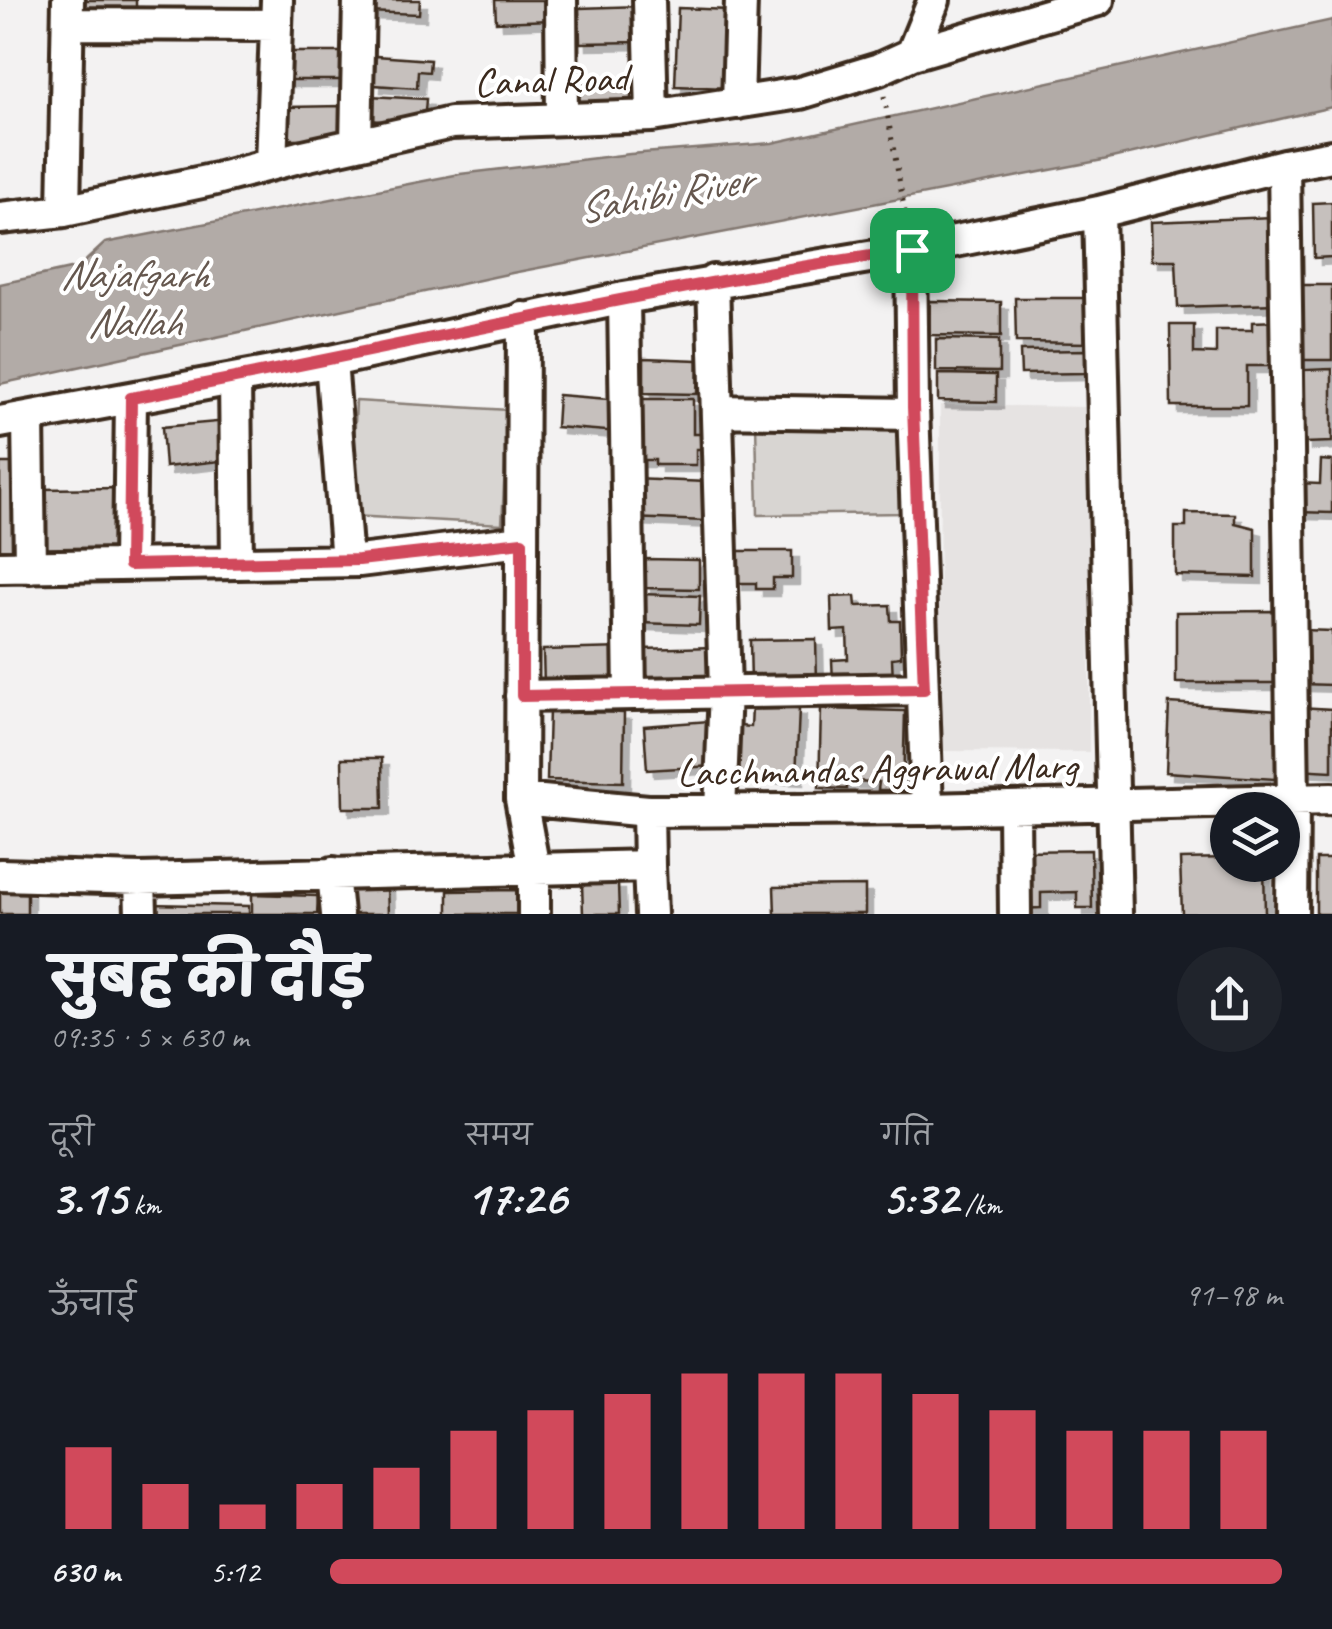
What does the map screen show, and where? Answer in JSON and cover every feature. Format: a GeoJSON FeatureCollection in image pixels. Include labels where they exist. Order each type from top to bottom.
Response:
{"type":"FeatureCollection","features":[{"type":"Feature","properties":{"kind":"street"},"geometry":{"type":"LineString","coordinates":[[356,144],[359,0]]}},
{"type":"Feature","properties":{"kind":"street"},"geometry":{"type":"LineString","coordinates":[[562,0],[562,119]]}},
{"type":"Feature","properties":{"kind":"street"},"geometry":{"type":"LineString","coordinates":[[649,0],[652,116]]}},
{"type":"Feature","properties":{"kind":"street"},"geometry":{"type":"LineString","coordinates":[[738,103],[741,0]]}},
{"type":"Feature","properties":{"kind":"street"},"geometry":{"type":"LineString","coordinates":[[912,54],[934,0]]}},
{"type":"Feature","properties":{"kind":"street","name":"Canal Road"},"geometry":{"type":"LineString","coordinates":[[0,218],[64,210],[216,180],[451,123],[652,116],[800,93],[912,54],[1098,0]]}},
{"type":"Feature","properties":{"kind":"street"},"geometry":{"type":"LineString","coordinates":[[64,210],[68,12],[277,12],[271,164]]}},
{"type":"Feature","properties":{"kind":"street"},"geometry":{"type":"LineString","coordinates":[[522,542],[347,561],[15,567],[14,420],[331,361],[909,236],[1099,212],[1284,164],[1332,156]]}},
{"type":"Feature","properties":{"kind":"street"},"geometry":{"type":"LineString","coordinates":[[1284,164],[1293,792]]}},
{"type":"Feature","properties":{"kind":"street"},"geometry":{"type":"LineString","coordinates":[[1099,212],[1116,914]]}},
{"type":"Feature","properties":{"kind":"street"},"geometry":{"type":"LineString","coordinates":[[909,236],[928,809]]}},
{"type":"Feature","properties":{"kind":"street"},"geometry":{"type":"LineString","coordinates":[[713,281],[724,691],[720,810]]}},
{"type":"Feature","properties":{"kind":"street"},"geometry":{"type":"LineString","coordinates":[[624,298],[630,694]]}},
{"type":"Feature","properties":{"kind":"street"},"geometry":{"type":"LineString","coordinates":[[523,318],[521,798],[534,869],[534,914]]}},
{"type":"Feature","properties":{"kind":"street"},"geometry":{"type":"LineString","coordinates":[[331,361],[347,561]]}},
{"type":"Feature","properties":{"kind":"street"},"geometry":{"type":"LineString","coordinates":[[235,379],[237,562]]}},
{"type":"Feature","properties":{"kind":"street"},"geometry":{"type":"LineString","coordinates":[[129,565],[131,398]]}},
{"type":"Feature","properties":{"kind":"street"},"geometry":{"type":"LineString","coordinates":[[717,411],[913,414]]}},
{"type":"Feature","properties":{"kind":"street"},"geometry":{"type":"LineString","coordinates":[[522,696],[924,689]]}},
{"type":"Feature","properties":{"kind":"street"},"geometry":{"type":"LineString","coordinates":[[521,798],[648,811]]}},
{"type":"Feature","properties":{"kind":"street","name":"Lacchmandas Aggrawal Marg"},"geometry":{"type":"LineString","coordinates":[[1300,800],[1332,799]]}},
{"type":"Feature","properties":{"kind":"street","name":"Lacchmandas Aggrawal Marg"},"geometry":{"type":"LineString","coordinates":[[651,914],[648,811],[1210,802]]}},
{"type":"Feature","properties":{"kind":"street"},"geometry":{"type":"LineString","coordinates":[[1014,807],[1016,914]]}},
{"type":"Feature","properties":{"kind":"street"},"geometry":{"type":"LineString","coordinates":[[0,875],[140,879],[649,866]]}},
{"type":"Feature","properties":{"kind":"street"},"geometry":{"type":"LineString","coordinates":[[334,873],[337,914]]}},
{"type":"Feature","properties":{"kind":"street"},"geometry":{"type":"LineString","coordinates":[[140,879],[141,914]]}},
{"type":"Feature","properties":{"kind":"street"},"geometry":{"type":"LineString","coordinates":[[1292,882],[1292,914]]}},
{"type":"Feature","properties":{"kind":"path"},"geometry":{"type":"LineString","coordinates":[[888,114],[909,236]]}},
{"type":"Feature","properties":{"kind":"shaded area"},"geometry":{"type":"Polygon","coordinates":[[[356,401],[508,410],[502,524],[351,516],[356,401]]]}},
{"type":"Feature","properties":{"kind":"shaded area"},"geometry":{"type":"Polygon","coordinates":[[[940,405],[1090,407],[1089,752],[939,751],[940,405]]]}},
{"type":"Feature","properties":{"kind":"shaded area"},"geometry":{"type":"Polygon","coordinates":[[[905,420],[906,513],[758,515],[756,422],[905,420]]]}},
{"type":"Feature","properties":{"kind":"water","name":"Najafgarh Nallah"},"geometry":{"type":"Polygon","coordinates":[[[1332,20],[1332,107],[1103,160],[512,273],[0,384],[0,284],[79,267],[105,243],[460,174],[630,154],[772,143],[1332,20]]]}},
{"type":"Feature","properties":{"kind":"building"},"geometry":{"type":"Polygon","coordinates":[[[85,0],[136,0],[136,16],[85,14],[85,0]]]}},
{"type":"Feature","properties":{"kind":"building"},"geometry":{"type":"Polygon","coordinates":[[[366,0],[420,0],[419,14],[366,12],[366,0]]]}},
{"type":"Feature","properties":{"kind":"building"},"geometry":{"type":"Polygon","coordinates":[[[495,0],[552,0],[553,20],[496,22],[495,0]]]}},
{"type":"Feature","properties":{"kind":"building"},"geometry":{"type":"Polygon","coordinates":[[[641,6],[642,42],[580,43],[579,8],[641,6]]]}},
{"type":"Feature","properties":{"kind":"building"},"geometry":{"type":"Polygon","coordinates":[[[678,8],[730,10],[727,88],[675,86],[678,8]]]}},
{"type":"Feature","properties":{"kind":"building"},"geometry":{"type":"Polygon","coordinates":[[[285,52],[347,52],[347,80],[285,80],[285,52]]]}},
{"type":"Feature","properties":{"kind":"building"},"geometry":{"type":"Polygon","coordinates":[[[376,56],[430,60],[429,72],[418,71],[417,88],[374,85],[376,56]]]}},
{"type":"Feature","properties":{"kind":"building"},"geometry":{"type":"Polygon","coordinates":[[[572,81],[631,83],[631,111],[571,110],[572,81]]]}},
{"type":"Feature","properties":{"kind":"building"},"geometry":{"type":"Polygon","coordinates":[[[369,96],[426,99],[424,124],[368,120],[369,96]]]}},
{"type":"Feature","properties":{"kind":"building"},"geometry":{"type":"Polygon","coordinates":[[[342,106],[343,139],[287,139],[287,107],[342,106]]]}},
{"type":"Feature","properties":{"kind":"building"},"geometry":{"type":"Polygon","coordinates":[[[1332,202],[1332,257],[1314,258],[1313,203],[1332,202]]]}},
{"type":"Feature","properties":{"kind":"building"},"geometry":{"type":"Polygon","coordinates":[[[1273,217],[1277,304],[1178,307],[1176,260],[1152,260],[1151,222],[1273,217]]]}},
{"type":"Feature","properties":{"kind":"building"},"geometry":{"type":"Polygon","coordinates":[[[1297,285],[1332,285],[1332,360],[1297,360],[1297,285]]]}},
{"type":"Feature","properties":{"kind":"building"},"geometry":{"type":"Polygon","coordinates":[[[1015,298],[1091,298],[1091,343],[1016,342],[1015,298]]]}},
{"type":"Feature","properties":{"kind":"building"},"geometry":{"type":"Polygon","coordinates":[[[930,301],[1001,302],[1001,336],[929,335],[930,301]]]}},
{"type":"Feature","properties":{"kind":"building"},"geometry":{"type":"Polygon","coordinates":[[[1279,321],[1279,366],[1247,366],[1247,406],[1171,406],[1170,325],[1194,325],[1194,353],[1216,354],[1216,330],[1252,330],[1252,322],[1279,321]]]}},
{"type":"Feature","properties":{"kind":"building"},"geometry":{"type":"Polygon","coordinates":[[[936,339],[999,340],[999,372],[936,371],[936,339]]]}},
{"type":"Feature","properties":{"kind":"building"},"geometry":{"type":"Polygon","coordinates":[[[1087,350],[1087,373],[1021,374],[1020,351],[1087,350]]]}},
{"type":"Feature","properties":{"kind":"building"},"geometry":{"type":"Polygon","coordinates":[[[644,358],[698,360],[697,394],[644,393],[644,358]]]}},
{"type":"Feature","properties":{"kind":"building"},"geometry":{"type":"Polygon","coordinates":[[[1332,369],[1332,442],[1304,443],[1303,370],[1332,369]]]}},
{"type":"Feature","properties":{"kind":"building"},"geometry":{"type":"Polygon","coordinates":[[[938,374],[996,375],[996,402],[938,401],[938,374]]]}},
{"type":"Feature","properties":{"kind":"building"},"geometry":{"type":"Polygon","coordinates":[[[558,395],[621,400],[619,432],[556,427],[558,395]]]}},
{"type":"Feature","properties":{"kind":"building"},"geometry":{"type":"Polygon","coordinates":[[[632,399],[693,399],[693,434],[706,434],[706,449],[696,449],[696,465],[655,465],[655,460],[636,460],[632,399]]]}},
{"type":"Feature","properties":{"kind":"building"},"geometry":{"type":"Polygon","coordinates":[[[227,421],[230,460],[165,467],[162,427],[227,421]]]}},
{"type":"Feature","properties":{"kind":"building"},"geometry":{"type":"Polygon","coordinates":[[[1321,460],[1332,461],[1332,513],[1297,512],[1298,483],[1320,484],[1321,460]]]}},
{"type":"Feature","properties":{"kind":"building"},"geometry":{"type":"Polygon","coordinates":[[[0,463],[26,463],[27,552],[0,552],[0,463]]]}},
{"type":"Feature","properties":{"kind":"building"},"geometry":{"type":"Polygon","coordinates":[[[633,479],[707,482],[706,521],[631,518],[633,479]]]}},
{"type":"Feature","properties":{"kind":"building"},"geometry":{"type":"Polygon","coordinates":[[[122,488],[123,559],[40,560],[39,489],[122,488]]]}},
{"type":"Feature","properties":{"kind":"building"},"geometry":{"type":"Polygon","coordinates":[[[1186,513],[1235,514],[1235,523],[1255,528],[1255,577],[1175,575],[1175,527],[1186,527],[1186,513]]]}},
{"type":"Feature","properties":{"kind":"building"},"geometry":{"type":"Polygon","coordinates":[[[736,551],[792,551],[792,578],[773,578],[773,589],[756,589],[756,583],[736,583],[736,551]]]}},
{"type":"Feature","properties":{"kind":"building"},"geometry":{"type":"Polygon","coordinates":[[[644,559],[699,560],[699,589],[644,588],[644,559]]]}},
{"type":"Feature","properties":{"kind":"building"},"geometry":{"type":"Polygon","coordinates":[[[640,594],[700,596],[699,625],[640,623],[640,594]]]}},
{"type":"Feature","properties":{"kind":"building"},"geometry":{"type":"Polygon","coordinates":[[[855,596],[856,606],[890,605],[891,621],[900,621],[901,657],[892,658],[893,680],[833,682],[832,660],[848,659],[847,630],[832,631],[831,597],[855,596]]]}},
{"type":"Feature","properties":{"kind":"building"},"geometry":{"type":"Polygon","coordinates":[[[1273,611],[1274,683],[1176,683],[1176,612],[1273,611]]]}},
{"type":"Feature","properties":{"kind":"building"},"geometry":{"type":"Polygon","coordinates":[[[1302,630],[1332,631],[1332,685],[1301,684],[1302,630]]]}},
{"type":"Feature","properties":{"kind":"building"},"geometry":{"type":"Polygon","coordinates":[[[816,639],[817,683],[751,684],[750,640],[816,639]]]}},
{"type":"Feature","properties":{"kind":"building"},"geometry":{"type":"Polygon","coordinates":[[[714,647],[715,685],[643,687],[642,649],[714,647]]]}},
{"type":"Feature","properties":{"kind":"building"},"geometry":{"type":"Polygon","coordinates":[[[625,648],[626,686],[544,687],[543,650],[625,648]]]}},
{"type":"Feature","properties":{"kind":"building"},"geometry":{"type":"Polygon","coordinates":[[[1169,703],[1279,710],[1275,779],[1166,772],[1169,703]]]}},
{"type":"Feature","properties":{"kind":"building"},"geometry":{"type":"Polygon","coordinates":[[[752,707],[799,709],[796,778],[738,775],[740,726],[751,727],[752,707]]]}},
{"type":"Feature","properties":{"kind":"building"},"geometry":{"type":"Polygon","coordinates":[[[1299,707],[1332,709],[1332,771],[1295,769],[1299,707]]]}},
{"type":"Feature","properties":{"kind":"building"},"geometry":{"type":"Polygon","coordinates":[[[821,709],[905,711],[903,790],[878,790],[879,782],[847,781],[847,789],[819,788],[821,709]]]}},
{"type":"Feature","properties":{"kind":"building"},"geometry":{"type":"Polygon","coordinates":[[[549,710],[624,713],[623,782],[547,780],[549,710]]]}},
{"type":"Feature","properties":{"kind":"building"},"geometry":{"type":"Polygon","coordinates":[[[709,721],[713,766],[647,770],[644,726],[709,721]]]}},
{"type":"Feature","properties":{"kind":"building"},"geometry":{"type":"Polygon","coordinates":[[[342,758],[382,758],[383,808],[343,808],[342,758]]]}},
{"type":"Feature","properties":{"kind":"building"},"geometry":{"type":"Polygon","coordinates":[[[1091,850],[1092,908],[1077,908],[1077,892],[1041,893],[1041,908],[1019,909],[1018,851],[1091,850]]]}},
{"type":"Feature","properties":{"kind":"building"},"geometry":{"type":"Polygon","coordinates":[[[1210,858],[1210,882],[1264,882],[1265,914],[1182,914],[1180,859],[1210,858]]]}},
{"type":"Feature","properties":{"kind":"building"},"geometry":{"type":"Polygon","coordinates":[[[1316,859],[1332,859],[1332,914],[1316,914],[1316,859]]]}},
{"type":"Feature","properties":{"kind":"building"},"geometry":{"type":"Polygon","coordinates":[[[582,883],[618,883],[619,914],[583,914],[582,883]]]}},
{"type":"Feature","properties":{"kind":"building"},"geometry":{"type":"Polygon","coordinates":[[[387,884],[388,914],[346,914],[345,885],[387,884]]]}},
{"type":"Feature","properties":{"kind":"building"},"geometry":{"type":"Polygon","coordinates":[[[865,886],[865,914],[775,914],[774,887],[865,886]]]}},
{"type":"Feature","properties":{"kind":"building"},"geometry":{"type":"Polygon","coordinates":[[[0,890],[27,890],[27,914],[0,914],[0,890]]]}},
{"type":"Feature","properties":{"kind":"building"},"geometry":{"type":"Polygon","coordinates":[[[519,890],[520,914],[448,914],[448,891],[519,890]]]}},
{"type":"Feature","properties":{"kind":"building"},"geometry":{"type":"Polygon","coordinates":[[[252,894],[318,896],[317,914],[252,914],[252,894]]]}},
{"type":"Feature","properties":{"kind":"building"},"geometry":{"type":"Polygon","coordinates":[[[148,904],[249,906],[249,914],[148,914],[148,904]]]}},
{"type":"Feature","properties":{"kind":"route"},"geometry":{"type":"LineString","coordinates":[[912,250],[913,407],[924,689],[522,696],[522,542],[359,560],[129,565],[131,398],[331,361],[713,281],[912,250]]}},
{"type":"Feature","properties":{"kind":"water label","name":"Sahibi River"},"geometry":{"type":"Point","coordinates":[664,193]}}]}
